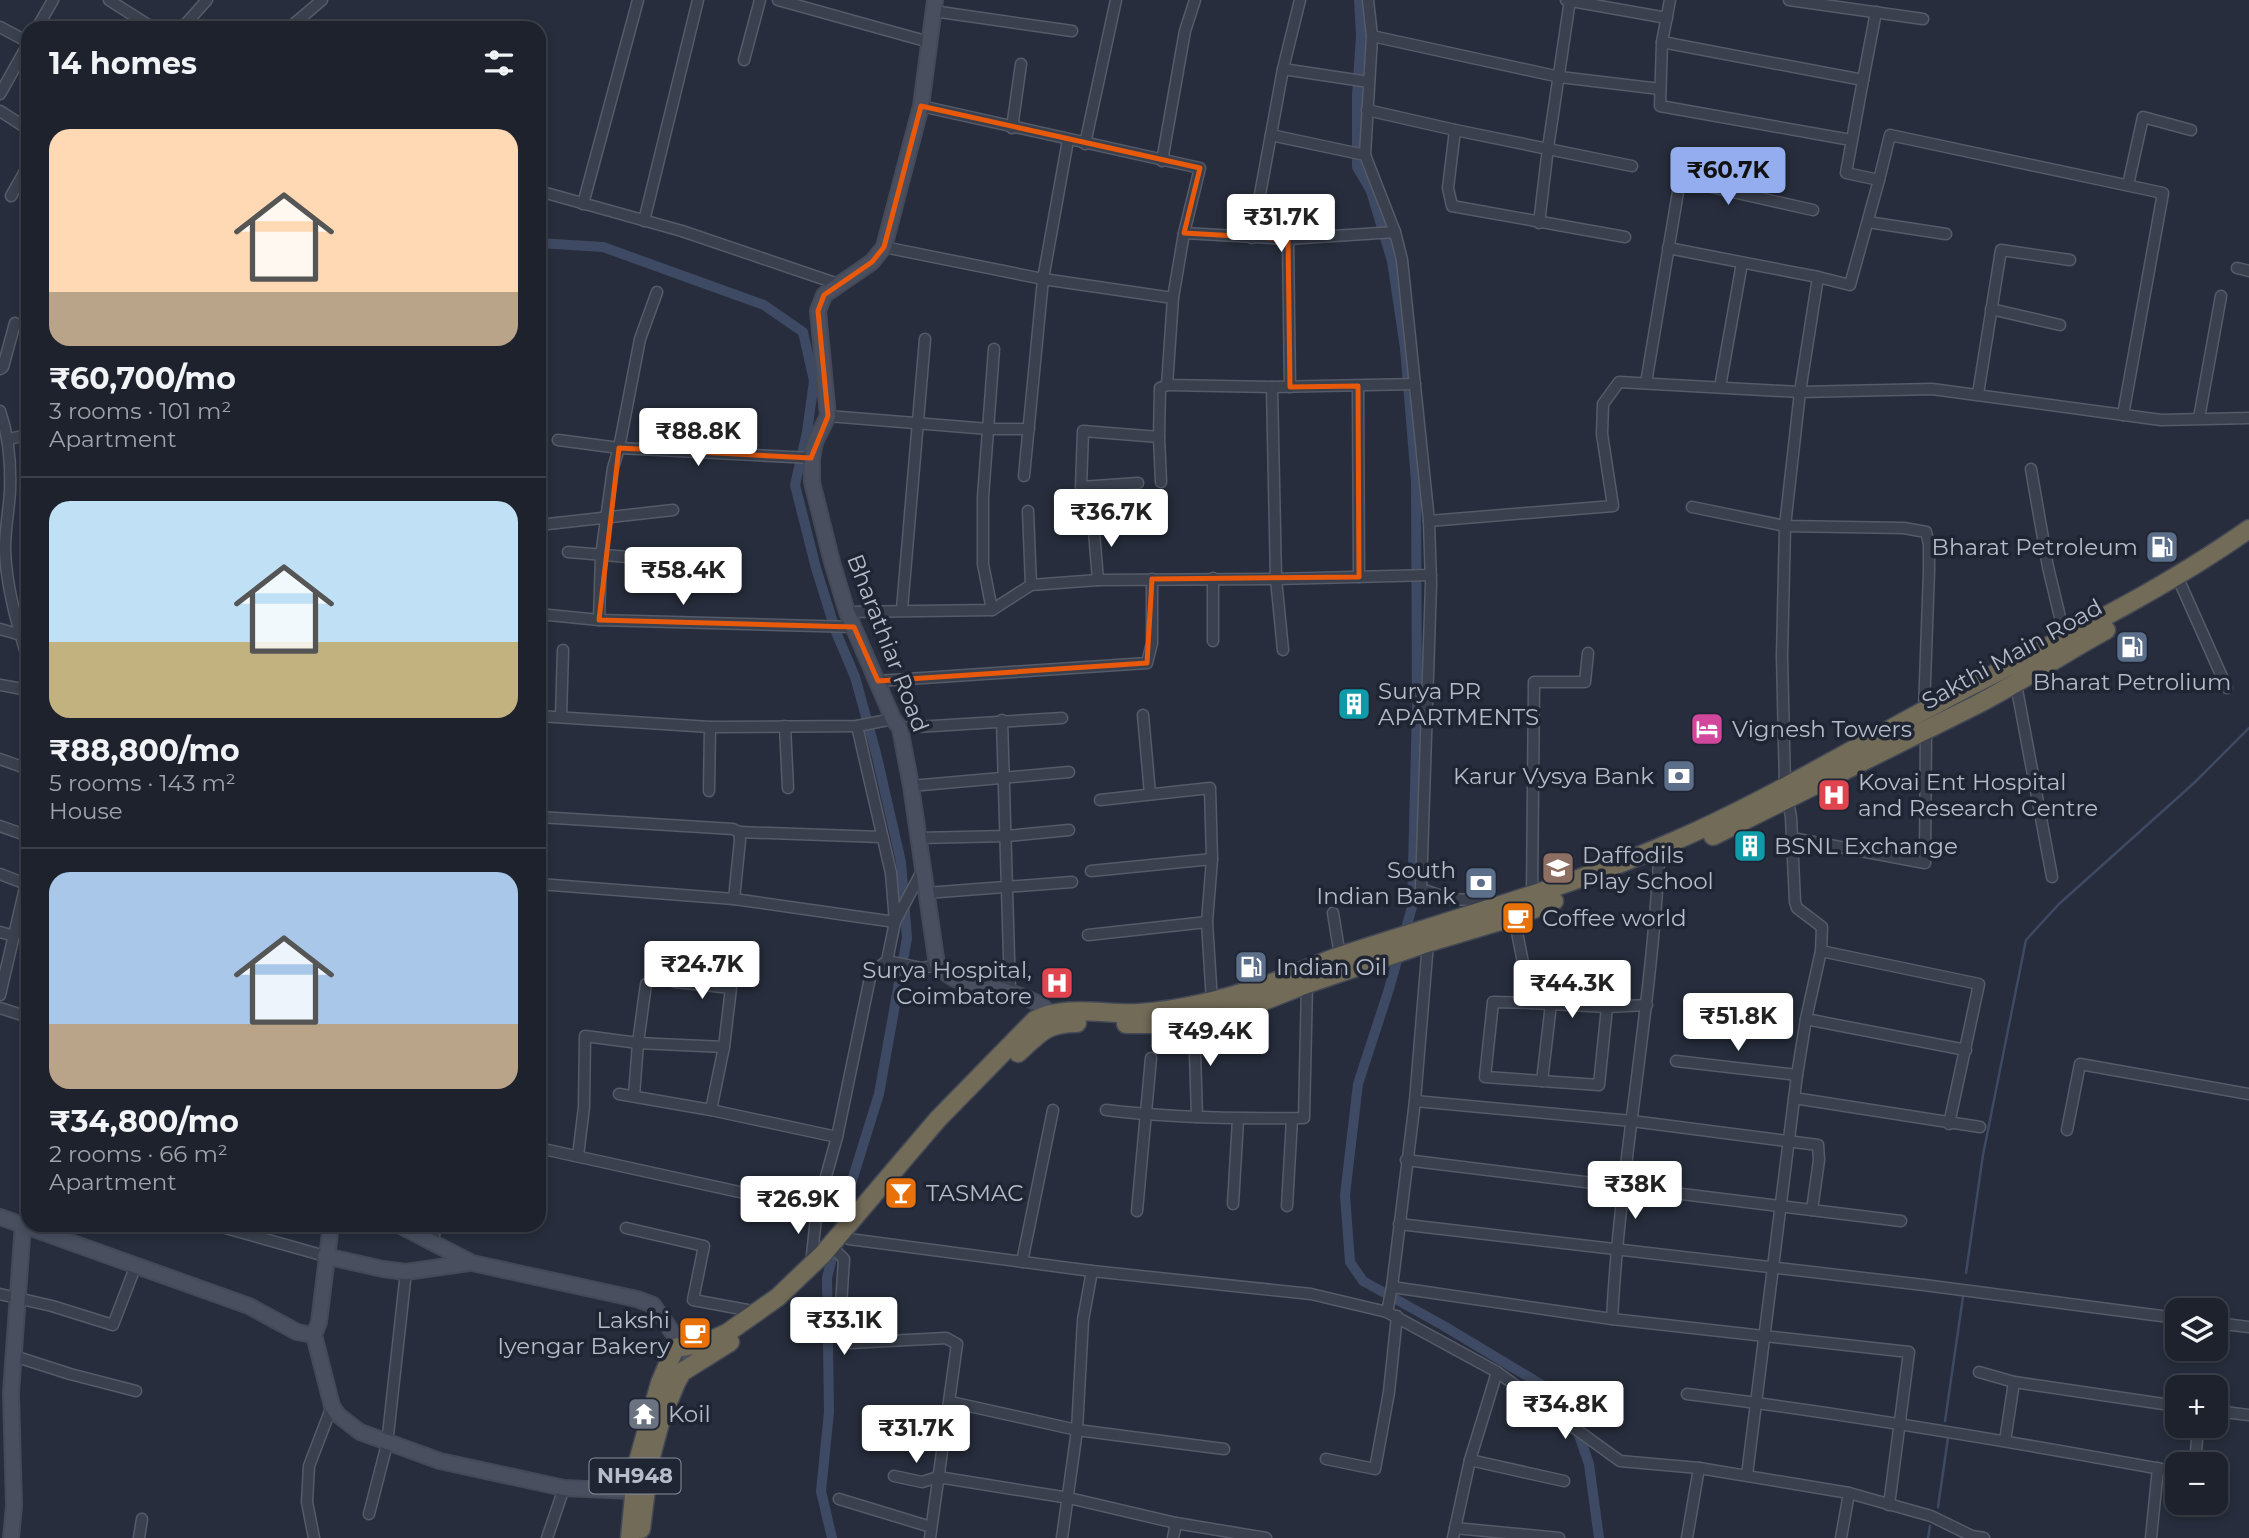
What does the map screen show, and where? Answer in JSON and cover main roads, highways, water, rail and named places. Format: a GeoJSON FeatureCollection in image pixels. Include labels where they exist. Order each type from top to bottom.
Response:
{"type":"FeatureCollection","features":[{"type":"Feature","properties":{"kind":"highway"},"geometry":{"type":"LineString","coordinates":[[1427,939],[1491,909],[1532,897],[1671,843],[1786,793],[1924,710],[2134,602],[2249,529]]}},
{"type":"Feature","properties":{"kind":"highway","name":"Sakthi Main Road"},"geometry":{"type":"LineString","coordinates":[[1055,1018],[1161,1024],[1241,1010],[1377,952],[1514,917],[1743,823],[1786,793],[1927,730],[2016,684],[2049,661],[2221,562],[2249,541]]}},
{"type":"Feature","properties":{"kind":"highway"},"geometry":{"type":"LineString","coordinates":[[1055,1018],[1190,1007],[1262,986],[1340,956],[1377,952]]}},
{"type":"Feature","properties":{"kind":"highway","name":"NH948"},"geometry":{"type":"LineString","coordinates":[[640,1538],[655,1417],[669,1356],[675,1348],[705,1343],[727,1333],[828,1257],[856,1216],[938,1119],[1035,1020],[1055,1018]]}},
{"type":"Feature","properties":{"kind":"highway","name":"NH948"},"geometry":{"type":"LineString","coordinates":[[630,1538],[637,1465],[655,1417],[682,1372],[757,1326],[828,1257],[952,1118],[1055,1018]]}},
{"type":"Feature","properties":{"kind":"main road","name":"Bharathiar Road"},"geometry":{"type":"LineString","coordinates":[[934,5],[920,106],[884,247],[872,262],[824,295],[818,311],[828,416],[815,442],[811,458],[812,482],[847,612],[894,722],[911,786],[926,893],[930,967],[952,978],[1010,991],[1055,1018]]}},
{"type":"Feature","properties":{"kind":"main road"},"geometry":{"type":"LineString","coordinates":[[0,1217],[21,1223]]}},
{"type":"Feature","properties":{"kind":"main road"},"geometry":{"type":"LineString","coordinates":[[11,1538],[14,1506],[7,1478],[6,1409],[14,1356],[22,1232]]}},
{"type":"Feature","properties":{"kind":"main road"},"geometry":{"type":"LineString","coordinates":[[45,1232],[249,1306],[297,1332],[314,1335]]}},
{"type":"Feature","properties":{"kind":"main road"},"geometry":{"type":"LineString","coordinates":[[330,1232],[319,1322],[314,1335],[332,1406],[338,1415],[359,1432],[440,1461],[564,1488],[633,1491]]}},
{"type":"Feature","properties":{"kind":"main road"},"geometry":{"type":"LineString","coordinates":[[413,1232],[472,1263],[637,1299],[653,1305],[695,1364]]}},
{"type":"Feature","properties":{"kind":"main road"},"geometry":{"type":"LineString","coordinates":[[326,1256],[406,1272],[472,1263]]}},
{"type":"Feature","properties":{"kind":"waterway"},"geometry":{"type":"LineString","coordinates":[[1359,0],[1361,35],[1357,96],[1357,167],[1371,191],[1392,261],[1405,348],[1416,481],[1417,708],[1412,907],[1358,1084],[1345,1195],[1350,1262],[1363,1281],[1567,1400],[1589,1464],[1599,1538]]}},
{"type":"Feature","properties":{"kind":"waterway"},"geometry":{"type":"LineString","coordinates":[[546,243],[603,247],[764,305],[803,332],[814,381],[807,432],[795,485],[816,568],[836,632],[855,677],[876,753],[901,862],[907,938],[879,1094],[846,1200],[827,1278],[829,1412],[821,1491],[832,1538]]}},
{"type":"Feature","properties":{"kind":"waterway"},"geometry":{"type":"LineString","coordinates":[[1966,1273],[1983,1155],[2026,940],[2059,904],[2194,783],[2249,728]]}},
{"type":"Feature","properties":{"kind":"waterway"},"geometry":{"type":"LineString","coordinates":[[1945,1421],[1963,1297]]}},
{"type":"Feature","properties":{"kind":"waterway"},"geometry":{"type":"LineString","coordinates":[[1938,1507],[1948,1438]]}},
{"type":"Feature","properties":{"kind":"waterway"},"geometry":{"type":"LineString","coordinates":[[1928,1538],[1930,1526]]}},
{"type":"Feature","properties":{"kind":"place","name":"Bharat Petroleum"},"geometry":{"type":"Point","coordinates":[2162,547]}},
{"type":"Feature","properties":{"kind":"place","name":"Bharat Petrolium"},"geometry":{"type":"Point","coordinates":[2132,647]}},
{"type":"Feature","properties":{"kind":"place","name":"Surya PR APARTMENTS"},"geometry":{"type":"Point","coordinates":[1354,704]}},
{"type":"Feature","properties":{"kind":"place","name":"Vignesh Towers"},"geometry":{"type":"Point","coordinates":[1707,729]}},
{"type":"Feature","properties":{"kind":"place","name":"Karur Vysya Bank"},"geometry":{"type":"Point","coordinates":[1679,776]}},
{"type":"Feature","properties":{"kind":"place","name":"Kovai Ent Hospital and Research Centre"},"geometry":{"type":"Point","coordinates":[1834,795]}},
{"type":"Feature","properties":{"kind":"place","name":"BSNL Exchange"},"geometry":{"type":"Point","coordinates":[1750,846]}},
{"type":"Feature","properties":{"kind":"place","name":"Daffodils Play School"},"geometry":{"type":"Point","coordinates":[1558,868]}},
{"type":"Feature","properties":{"kind":"place","name":"South Indian Bank"},"geometry":{"type":"Point","coordinates":[1481,883]}},
{"type":"Feature","properties":{"kind":"place","name":"Coffee world"},"geometry":{"type":"Point","coordinates":[1518,918]}},
{"type":"Feature","properties":{"kind":"place","name":"Indian Oil"},"geometry":{"type":"Point","coordinates":[1251,967]}},
{"type":"Feature","properties":{"kind":"place","name":"Surya Hospital, Coimbatore"},"geometry":{"type":"Point","coordinates":[1057,983]}},
{"type":"Feature","properties":{"kind":"place","name":"TASMAC"},"geometry":{"type":"Point","coordinates":[901,1193]}},
{"type":"Feature","properties":{"kind":"place","name":"Lakshi Iyengar Bakery"},"geometry":{"type":"Point","coordinates":[695,1333]}},
{"type":"Feature","properties":{"kind":"place","name":"Koil"},"geometry":{"type":"Point","coordinates":[644,1414]}}]}
